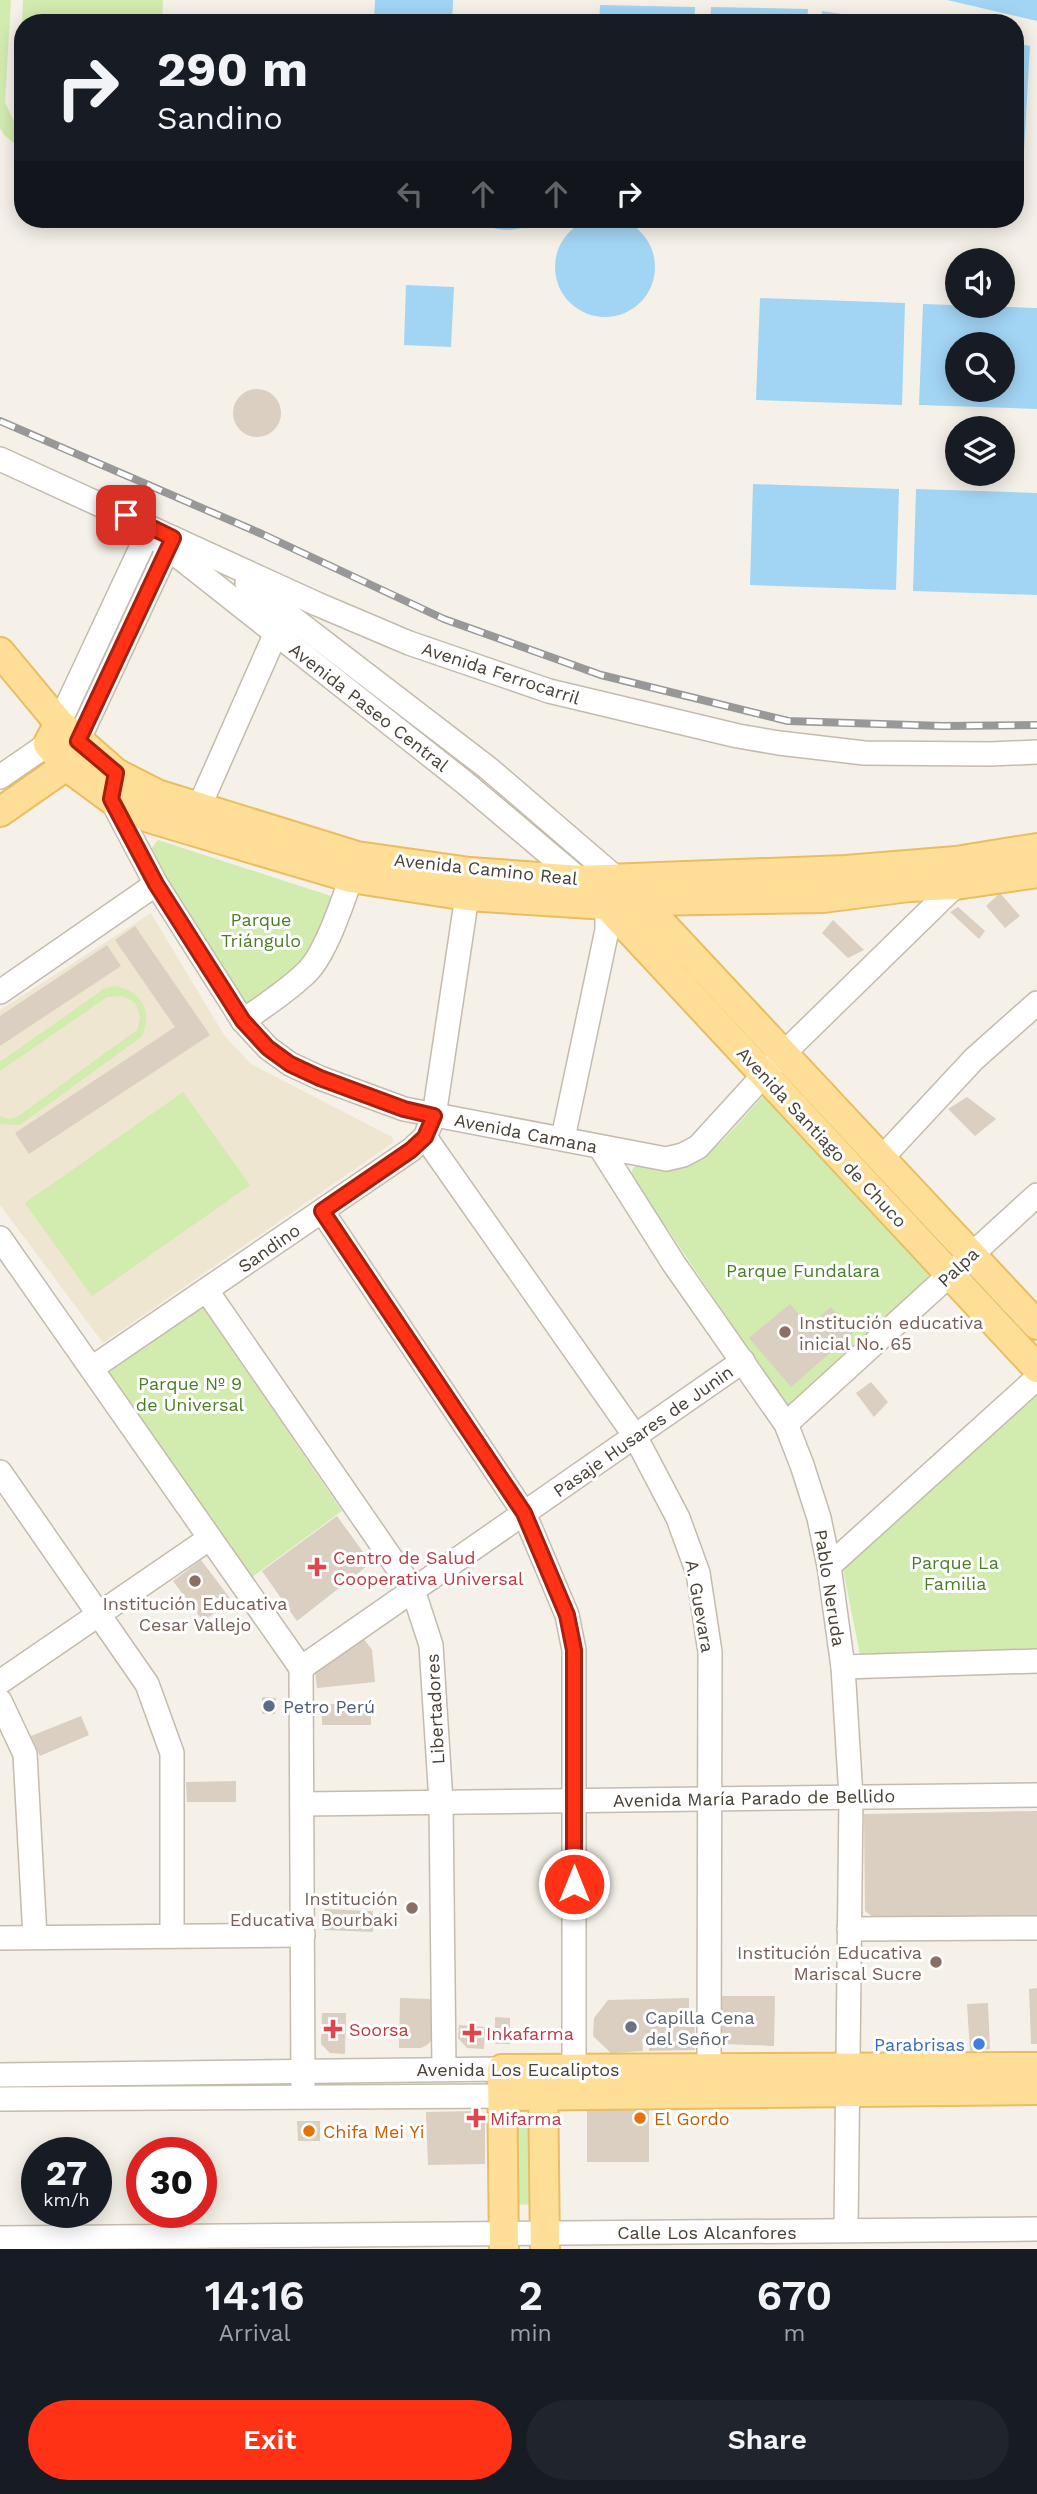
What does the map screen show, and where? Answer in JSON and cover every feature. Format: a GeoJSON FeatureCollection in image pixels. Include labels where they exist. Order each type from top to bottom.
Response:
{"type":"FeatureCollection","features":[{"type":"Feature","properties":{"kind":"main road","name":"Avenida Camino Real"},"geometry":{"type":"LineString","coordinates":[[0,652],[63,744],[149,818],[351,878],[467,896],[607,905],[641,901],[823,898],[909,887],[956,885],[1037,873]]}},
{"type":"Feature","properties":{"kind":"main road"},"geometry":{"type":"LineString","coordinates":[[0,812],[63,744]]}},
{"type":"Feature","properties":{"kind":"main road","name":"Avenida Camino Real"},"geometry":{"type":"LineString","coordinates":[[113,786],[157,794],[357,856],[470,872],[580,880],[846,870],[956,861],[1037,848]]}},
{"type":"Feature","properties":{"kind":"main road","name":"Avenida Paseo Central"},"geometry":{"type":"LineString","coordinates":[[616,878],[641,901]]}},
{"type":"Feature","properties":{"kind":"main road","name":"Avenida Paseo Central"},"geometry":{"type":"LineString","coordinates":[[580,880],[607,905]]}},
{"type":"Feature","properties":{"kind":"main road","name":"Avenida Santiago de Chuco"},"geometry":{"type":"LineString","coordinates":[[641,901],[773,1064],[960,1265],[1037,1325]]}},
{"type":"Feature","properties":{"kind":"main road","name":"Avenida Santiago de Chuco"},"geometry":{"type":"LineString","coordinates":[[607,905],[773,1064],[880,1160],[1037,1368]]}},
{"type":"Feature","properties":{"kind":"main road","name":"Avenida Los Eucaliptos"},"geometry":{"type":"LineString","coordinates":[[503,2082],[847,2080],[1037,2067]]}},
{"type":"Feature","properties":{"kind":"main road","name":"Avenida Los Eucaliptos"},"geometry":{"type":"LineString","coordinates":[[543,2082],[574,2069],[709,2069],[847,2080],[1037,2090]]}},
{"type":"Feature","properties":{"kind":"main road"},"geometry":{"type":"LineString","coordinates":[[503,2082],[504,2241]]}},
{"type":"Feature","properties":{"kind":"main road"},"geometry":{"type":"LineString","coordinates":[[543,2082],[545,2241]]}},
{"type":"Feature","properties":{"kind":"street","name":"Avenida Ferrocarril"},"geometry":{"type":"LineString","coordinates":[[0,459],[126,515],[171,543],[209,554],[409,643],[536,687],[738,736],[864,753],[1037,752]]}},
{"type":"Feature","properties":{"kind":"street","name":"Avenida Paseo Central"},"geometry":{"type":"LineString","coordinates":[[126,515],[148,533],[171,543],[275,633],[464,782],[580,880]]}},
{"type":"Feature","properties":{"kind":"street"},"geometry":{"type":"LineString","coordinates":[[63,744],[148,533]]}},
{"type":"Feature","properties":{"kind":"street"},"geometry":{"type":"LineString","coordinates":[[0,778],[63,744],[171,543]]}},
{"type":"Feature","properties":{"kind":"street","name":"Avenida Paseo Central"},"geometry":{"type":"LineString","coordinates":[[209,554],[488,768],[616,878]]}},
{"type":"Feature","properties":{"kind":"street"},"geometry":{"type":"LineString","coordinates":[[200,807],[275,633]]}},
{"type":"Feature","properties":{"kind":"street","name":"Avenida Camana"},"geometry":{"type":"LineString","coordinates":[[113,786],[156,884],[243,1021],[268,1048],[290,1064],[332,1083],[404,1109],[430,1126],[563,1138],[666,1159],[683,1155],[698,1147],[773,1064],[956,885]]}},
{"type":"Feature","properties":{"kind":"street"},"geometry":{"type":"LineString","coordinates":[[243,1021],[275,1000],[310,969],[335,923],[351,878]]}},
{"type":"Feature","properties":{"kind":"street"},"geometry":{"type":"LineString","coordinates":[[0,992],[156,884]]}},
{"type":"Feature","properties":{"kind":"street"},"geometry":{"type":"LineString","coordinates":[[430,1126],[467,896]]}},
{"type":"Feature","properties":{"kind":"street"},"geometry":{"type":"LineString","coordinates":[[563,1138],[607,930],[607,905]]}},
{"type":"Feature","properties":{"kind":"street"},"geometry":{"type":"LineString","coordinates":[[880,1160],[974,1059],[1037,1003]]}},
{"type":"Feature","properties":{"kind":"street","name":"Sandino"},"geometry":{"type":"LineString","coordinates":[[92,1368],[411,1150],[430,1126]]}},
{"type":"Feature","properties":{"kind":"street","name":"A. Guevara"},"geometry":{"type":"LineString","coordinates":[[430,1126],[635,1436],[678,1518],[698,1573],[710,1652],[709,2069]]}},
{"type":"Feature","properties":{"kind":"street","name":"Pablo Neruda"},"geometry":{"type":"LineString","coordinates":[[600,1147],[674,1264],[786,1424],[802,1465],[829,1566],[843,1667],[851,1797],[846,2230]]}},
{"type":"Feature","properties":{"kind":"street","name":"Palpa"},"geometry":{"type":"LineString","coordinates":[[786,1424],[1037,1195]]}},
{"type":"Feature","properties":{"kind":"street"},"geometry":{"type":"LineString","coordinates":[[322,1211],[524,1513],[567,1615],[574,1650],[574,2069]]}},
{"type":"Feature","properties":{"kind":"street"},"geometry":{"type":"LineString","coordinates":[[2,1246],[92,1368],[301,1668],[303,2097]]}},
{"type":"Feature","properties":{"kind":"street","name":"Libertadores"},"geometry":{"type":"LineString","coordinates":[[207,1291],[413,1590],[431,1645],[440,1802],[444,2069]]}},
{"type":"Feature","properties":{"kind":"street","name":"Pasaje Husares de Junin"},"geometry":{"type":"LineString","coordinates":[[301,1668],[743,1361]]}},
{"type":"Feature","properties":{"kind":"street"},"geometry":{"type":"LineString","coordinates":[[829,1566],[1037,1378]]}},
{"type":"Feature","properties":{"kind":"street"},"geometry":{"type":"LineString","coordinates":[[0,1472],[147,1684],[172,1753],[172,1936]]}},
{"type":"Feature","properties":{"kind":"street"},"geometry":{"type":"LineString","coordinates":[[0,1682],[210,1538]]}},
{"type":"Feature","properties":{"kind":"street"},"geometry":{"type":"LineString","coordinates":[[843,1667],[1037,1661]]}},
{"type":"Feature","properties":{"kind":"street"},"geometry":{"type":"LineString","coordinates":[[0,1700],[25,1754],[35,1937]]}},
{"type":"Feature","properties":{"kind":"street","name":"Avenida María Parado de Bellido"},"geometry":{"type":"LineString","coordinates":[[302,1804],[1037,1795]]}},
{"type":"Feature","properties":{"kind":"street"},"geometry":{"type":"LineString","coordinates":[[849,1929],[1037,1928]]}},
{"type":"Feature","properties":{"kind":"street"},"geometry":{"type":"LineString","coordinates":[[0,1938],[303,1935]]}},
{"type":"Feature","properties":{"kind":"street","name":"Avenida Los Eucaliptos"},"geometry":{"type":"LineString","coordinates":[[0,2074],[444,2069],[503,2082]]}},
{"type":"Feature","properties":{"kind":"street","name":"Avenida Los Eucaliptos"},"geometry":{"type":"LineString","coordinates":[[0,2099],[303,2097],[503,2082]]}},
{"type":"Feature","properties":{"kind":"street","name":"Calle Los Alcanfores"},"geometry":{"type":"LineString","coordinates":[[0,2238],[545,2241],[846,2230],[1037,2229]]}},
{"type":"Feature","properties":{"kind":"shaded area"},"geometry":{"type":"Polygon","coordinates":[[[151,913],[224,1035],[251,1064],[392,1137],[394,1142],[103,1343],[0,1205],[0,1010],[151,913]]]}},
{"type":"Feature","properties":{"kind":"green space"},"geometry":{"type":"Polygon","coordinates":[[[0,0],[11,0],[5,102],[14,122],[14,143],[0,128],[0,0]]]}},
{"type":"Feature","properties":{"kind":"green space"},"geometry":{"type":"Polygon","coordinates":[[[23,0],[163,0],[162,14],[22,14],[23,0]]]}},
{"type":"Feature","properties":{"kind":"green space","name":"Parque Triángulo"},"geometry":{"type":"Polygon","coordinates":[[[158,840],[334,897],[305,961],[249,1012],[148,853],[158,840]]]}},
{"type":"Feature","properties":{"kind":"green space"},"geometry":{"type":"Polygon","coordinates":[[[115,986],[132,992],[143,1004],[146,1019],[141,1037],[20,1125],[0,1124],[0,1116],[9,1119],[17,1117],[137,1030],[140,1017],[135,1002],[122,996],[107,997],[0,1071],[0,1062],[105,988],[115,986]]]}},
{"type":"Feature","properties":{"kind":"green space"},"geometry":{"type":"Polygon","coordinates":[[[183,1092],[250,1185],[92,1296],[25,1203],[183,1092]]]}},
{"type":"Feature","properties":{"kind":"green space","name":"Parque Fundalara"},"geometry":{"type":"Polygon","coordinates":[[[764,1095],[933,1277],[788,1408],[631,1175],[633,1168],[639,1165],[671,1170],[693,1164],[726,1137],[764,1095]]]}},
{"type":"Feature","properties":{"kind":"green space","name":"Parque Nº 9 de Universal"},"geometry":{"type":"Polygon","coordinates":[[[202,1306],[342,1511],[251,1578],[102,1371],[202,1306]]]}},
{"type":"Feature","properties":{"kind":"green space","name":"Parque La Familia"},"geometry":{"type":"Polygon","coordinates":[[[1037,1394],[1037,1652],[860,1655],[842,1564],[1037,1394]]]}},
{"type":"Feature","properties":{"kind":"green space"},"geometry":{"type":"Polygon","coordinates":[[[286,2079],[286,2088],[0,2091],[0,2081],[286,2079]]]}},
{"type":"Feature","properties":{"kind":"green space"},"geometry":{"type":"Polygon","coordinates":[[[512,2118],[532,2118],[535,2204],[514,2205],[512,2118]]]}},
{"type":"Feature","properties":{"kind":"water"},"geometry":{"type":"Polygon","coordinates":[[[375,0],[453,0],[452,14],[374,14],[375,0]]]}},
{"type":"Feature","properties":{"kind":"water"},"geometry":{"type":"Polygon","coordinates":[[[947,0],[1037,0],[1037,21],[1024,18],[1024,14],[1007,14],[947,0]]]}},
{"type":"Feature","properties":{"kind":"water"},"geometry":{"type":"Polygon","coordinates":[[[600,5],[695,7],[695,14],[600,14],[600,5]]]}},
{"type":"Feature","properties":{"kind":"water"},"geometry":{"type":"Polygon","coordinates":[[[711,7],[808,9],[808,14],[711,14],[711,7]]]}},
{"type":"Feature","properties":{"kind":"water"},"geometry":{"type":"Polygon","coordinates":[[[1024,45],[1030,46],[1024,151],[1024,45]]]}},
{"type":"Feature","properties":{"kind":"water"},"geometry":{"type":"Polygon","coordinates":[[[573,228],[637,228],[647,239],[654,257],[652,286],[641,303],[624,314],[605,317],[586,314],[569,303],[558,286],[555,267],[558,248],[573,228]]]}},
{"type":"Feature","properties":{"kind":"water"},"geometry":{"type":"Polygon","coordinates":[[[406,285],[454,287],[451,347],[404,345],[406,285]]]}},
{"type":"Feature","properties":{"kind":"water"},"geometry":{"type":"Polygon","coordinates":[[[760,298],[905,303],[902,405],[756,400],[760,298]]]}},
{"type":"Feature","properties":{"kind":"water"},"geometry":{"type":"Polygon","coordinates":[[[923,304],[945,305],[945,318],[1015,318],[1015,307],[1037,308],[1037,409],[919,405],[923,304]]]}},
{"type":"Feature","properties":{"kind":"water"},"geometry":{"type":"Polygon","coordinates":[[[753,484],[899,489],[896,590],[750,585],[753,484]]]}},
{"type":"Feature","properties":{"kind":"water"},"geometry":{"type":"Polygon","coordinates":[[[916,489],[1037,493],[1037,595],[913,591],[916,489]]]}},
{"type":"Feature","properties":{"kind":"building"},"geometry":{"type":"Polygon","coordinates":[[[257,389],[274,396],[281,413],[274,430],[257,437],[240,430],[233,413],[240,396],[257,389]]]}},
{"type":"Feature","properties":{"kind":"building"},"geometry":{"type":"Polygon","coordinates":[[[1000,893],[1020,916],[1005,928],[986,906],[1000,893]]]}},
{"type":"Feature","properties":{"kind":"building"},"geometry":{"type":"Polygon","coordinates":[[[958,907],[985,931],[979,939],[950,912],[958,907]]]}},
{"type":"Feature","properties":{"kind":"building"},"geometry":{"type":"Polygon","coordinates":[[[833,920],[864,950],[848,958],[822,933],[833,920]]]}},
{"type":"Feature","properties":{"kind":"building"},"geometry":{"type":"Polygon","coordinates":[[[135,926],[210,1035],[29,1154],[15,1133],[175,1027],[115,940],[135,926]]]}},
{"type":"Feature","properties":{"kind":"building"},"geometry":{"type":"Polygon","coordinates":[[[107,945],[121,966],[0,1046],[0,1016],[107,945]]]}},
{"type":"Feature","properties":{"kind":"building"},"geometry":{"type":"Polygon","coordinates":[[[967,1097],[996,1119],[975,1136],[948,1109],[967,1097]]]}},
{"type":"Feature","properties":{"kind":"building","name":"Institución educativa inicial No. 65"},"geometry":{"type":"Polygon","coordinates":[[[790,1304],[809,1326],[831,1307],[854,1332],[791,1387],[749,1338],[790,1304]]]}},
{"type":"Feature","properties":{"kind":"building"},"geometry":{"type":"Polygon","coordinates":[[[871,1382],[888,1402],[874,1417],[856,1393],[871,1382]]]}},
{"type":"Feature","properties":{"kind":"building","name":"Centro de Salud Cooperativa Universal"},"geometry":{"type":"Polygon","coordinates":[[[337,1516],[371,1563],[297,1621],[262,1571],[337,1516]]]}},
{"type":"Feature","properties":{"kind":"building"},"geometry":{"type":"Polygon","coordinates":[[[201,1560],[232,1601],[203,1621],[173,1581],[201,1560]]]}},
{"type":"Feature","properties":{"kind":"building"},"geometry":{"type":"Polygon","coordinates":[[[361,1635],[372,1650],[375,1682],[317,1688],[315,1671],[361,1635]]]}},
{"type":"Feature","properties":{"kind":"building","name":"Petro Perú"},"geometry":{"type":"Polygon","coordinates":[[[262,1697],[276,1698],[275,1714],[262,1714],[262,1697]]]}},
{"type":"Feature","properties":{"kind":"building"},"geometry":{"type":"Polygon","coordinates":[[[322,1704],[371,1704],[371,1725],[322,1725],[322,1704]]]}},
{"type":"Feature","properties":{"kind":"building"},"geometry":{"type":"Polygon","coordinates":[[[81,1716],[89,1735],[40,1756],[31,1736],[81,1716]]]}},
{"type":"Feature","properties":{"kind":"building"},"geometry":{"type":"Polygon","coordinates":[[[236,1781],[236,1802],[187,1802],[186,1782],[236,1781]]]}},
{"type":"Feature","properties":{"kind":"building"},"geometry":{"type":"Polygon","coordinates":[[[1037,1811],[1037,1916],[873,1917],[865,1911],[864,1814],[1037,1811]]]}},
{"type":"Feature","properties":{"kind":"building"},"geometry":{"type":"Polygon","coordinates":[[[325,1909],[373,1911],[373,1932],[324,1930],[325,1909]]]}},
{"type":"Feature","properties":{"kind":"building"},"geometry":{"type":"Polygon","coordinates":[[[1037,1988],[1037,2044],[1031,2044],[1029,1989],[1037,1988]]]}},
{"type":"Feature","properties":{"kind":"building"},"geometry":{"type":"Polygon","coordinates":[[[722,1996],[775,1996],[774,2046],[722,2044],[722,1996]]]}},
{"type":"Feature","properties":{"kind":"building"},"geometry":{"type":"Polygon","coordinates":[[[400,1998],[431,1999],[431,2041],[421,2048],[399,2048],[400,1998]]]}},
{"type":"Feature","properties":{"kind":"building","name":"Capilla Cena del Señor"},"geometry":{"type":"Polygon","coordinates":[[[689,1998],[689,2011],[694,2011],[695,2050],[649,2051],[649,2038],[642,2039],[643,2051],[611,2053],[593,2036],[594,2018],[608,2000],[689,1998]]]}},
{"type":"Feature","properties":{"kind":"building"},"geometry":{"type":"Polygon","coordinates":[[[988,2003],[990,2049],[970,2051],[967,2004],[988,2003]]]}},
{"type":"Feature","properties":{"kind":"building","name":"Soorsa"},"geometry":{"type":"Polygon","coordinates":[[[322,2013],[346,2013],[345,2054],[330,2053],[321,2044],[322,2013]]]}},
{"type":"Feature","properties":{"kind":"building"},"geometry":{"type":"Polygon","coordinates":[[[495,2017],[510,2018],[510,2044],[495,2044],[495,2017]]]}},
{"type":"Feature","properties":{"kind":"building","name":"Inkafarma"},"geometry":{"type":"Polygon","coordinates":[[[459,2025],[485,2027],[484,2049],[467,2048],[458,2038],[459,2025]]]}},
{"type":"Feature","properties":{"kind":"building"},"geometry":{"type":"Polygon","coordinates":[[[587,2109],[649,2109],[649,2162],[587,2162],[587,2109]]]}},
{"type":"Feature","properties":{"kind":"building"},"geometry":{"type":"Polygon","coordinates":[[[477,2111],[485,2117],[485,2164],[428,2165],[426,2112],[477,2111]]]}},
{"type":"Feature","properties":{"kind":"building","name":"Chifa Mei Yi"},"geometry":{"type":"Polygon","coordinates":[[[297,2121],[320,2121],[320,2141],[298,2141],[297,2121]]]}},
{"type":"Feature","properties":{"kind":"railway"},"geometry":{"type":"LineString","coordinates":[[0,421],[262,534],[444,619],[601,675],[788,721],[943,726],[1037,725]]}},
{"type":"Feature","properties":{"kind":"place","name":"Institución educativa inicial No. 65"},"geometry":{"type":"Point","coordinates":[785,1332]}},
{"type":"Feature","properties":{"kind":"place","name":"Centro de Salud Cooperativa Universal"},"geometry":{"type":"Point","coordinates":[317,1567]}},
{"type":"Feature","properties":{"kind":"place","name":"Institución Educativa Cesar Vallejo"},"geometry":{"type":"Point","coordinates":[195,1581]}},
{"type":"Feature","properties":{"kind":"place","name":"Petro Perú"},"geometry":{"type":"Point","coordinates":[269,1706]}},
{"type":"Feature","properties":{"kind":"place","name":"Institución Educativa Bourbaki"},"geometry":{"type":"Point","coordinates":[412,1908]}},
{"type":"Feature","properties":{"kind":"place","name":"Institución Educativa Mariscal Sucre"},"geometry":{"type":"Point","coordinates":[936,1962]}},
{"type":"Feature","properties":{"kind":"place","name":"Capilla Cena del Señor"},"geometry":{"type":"Point","coordinates":[631,2027]}},
{"type":"Feature","properties":{"kind":"place","name":"Soorsa"},"geometry":{"type":"Point","coordinates":[333,2029]}},
{"type":"Feature","properties":{"kind":"place","name":"Inkafarma"},"geometry":{"type":"Point","coordinates":[472,2033]}},
{"type":"Feature","properties":{"kind":"place","name":"Parabrisas"},"geometry":{"type":"Point","coordinates":[979,2044]}},
{"type":"Feature","properties":{"kind":"place","name":"Mifarma"},"geometry":{"type":"Point","coordinates":[476,2118]}},
{"type":"Feature","properties":{"kind":"place","name":"El Gordo"},"geometry":{"type":"Point","coordinates":[640,2118]}},
{"type":"Feature","properties":{"kind":"place","name":"Chifa Mei Yi"},"geometry":{"type":"Point","coordinates":[309,2131]}},
{"type":"Feature","properties":{"kind":"route"},"geometry":{"type":"LineString","coordinates":[[126,515],[173,538],[78,741],[116,773],[111,799],[156,884],[243,1021],[268,1048],[290,1064],[320,1078],[404,1109],[434,1116],[425,1137],[411,1150],[322,1211],[524,1513],[558,1589],[567,1615],[574,1650],[574,1884]]}}]}
